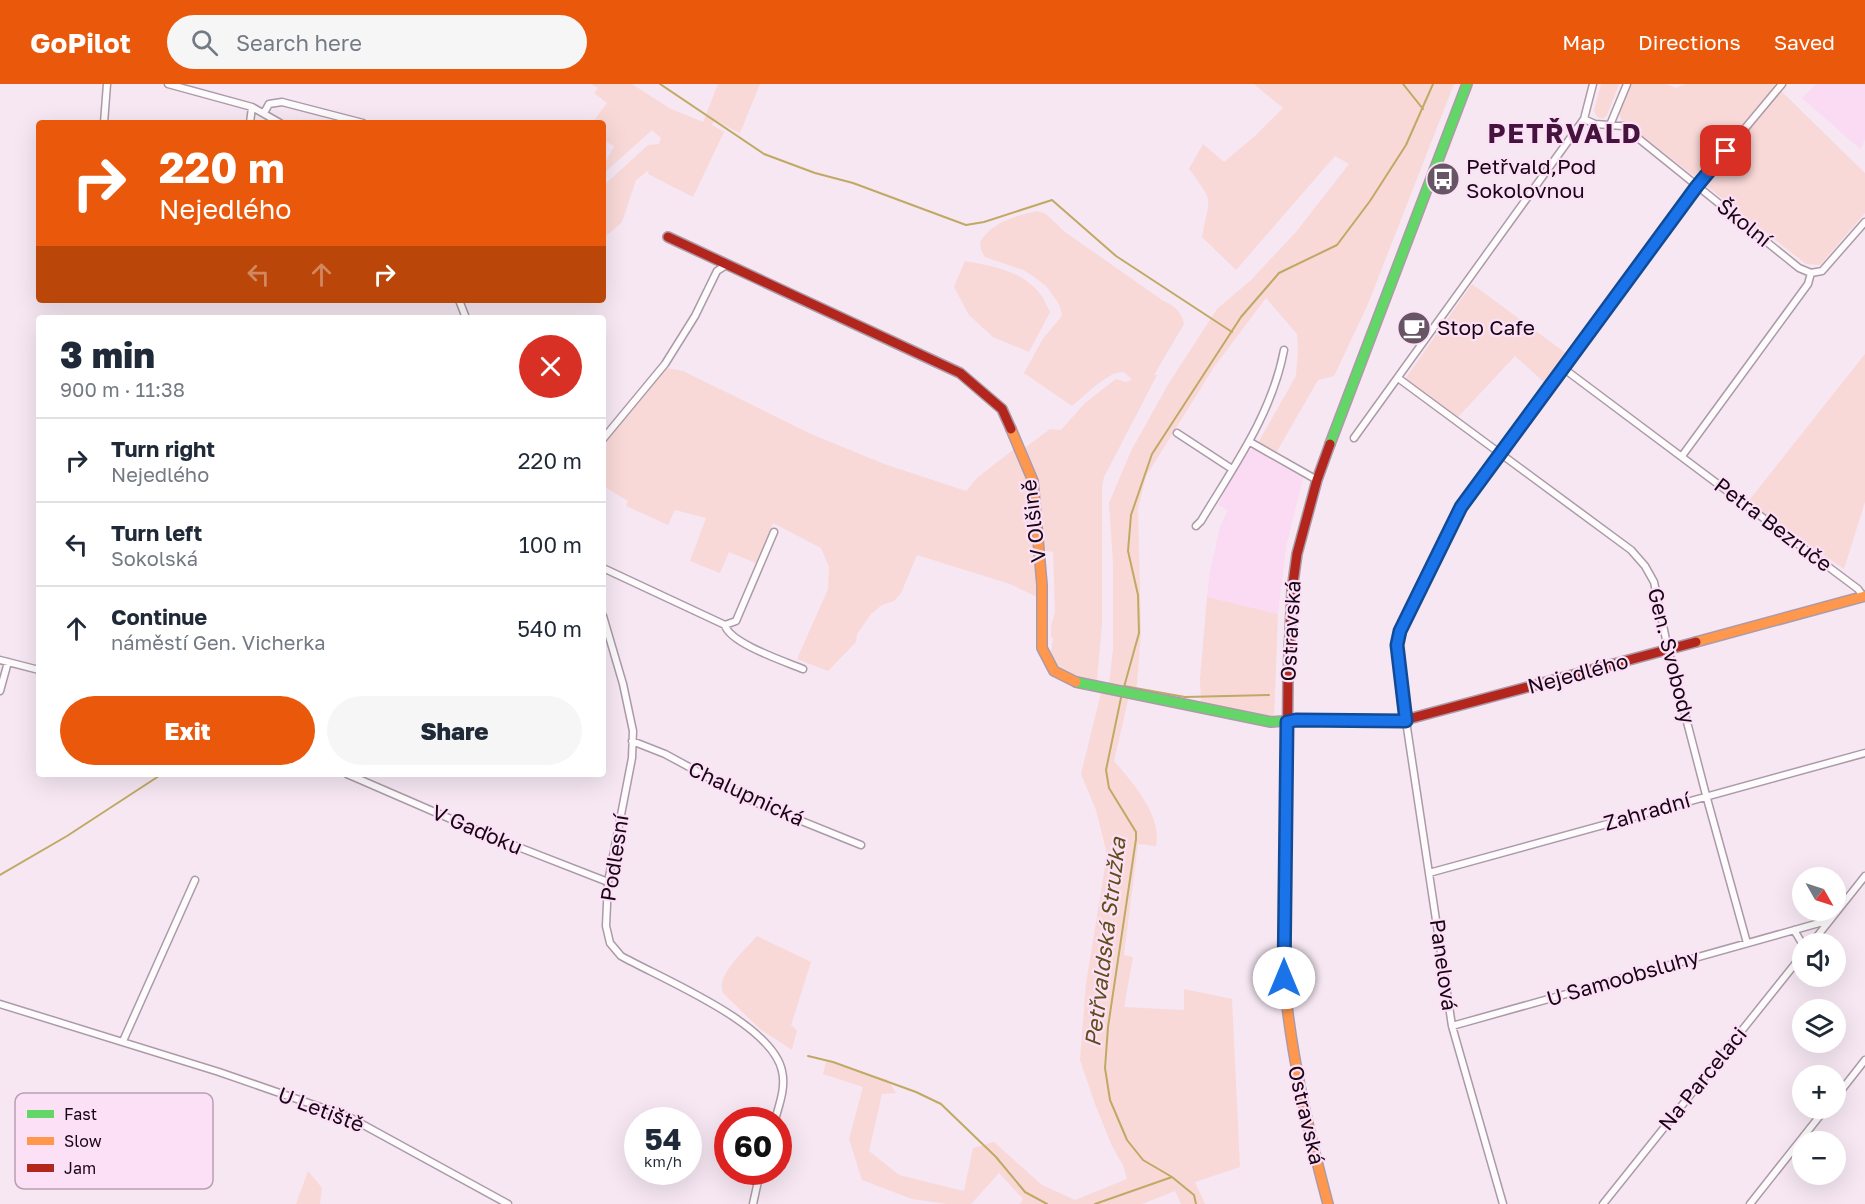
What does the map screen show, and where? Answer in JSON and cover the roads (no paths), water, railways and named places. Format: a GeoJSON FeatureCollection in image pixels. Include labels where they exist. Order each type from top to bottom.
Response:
{"type":"FeatureCollection","features":[{"type":"Feature","properties":{"kind":"street"},"geometry":{"type":"LineString","coordinates":[[104,120],[107,84]]}},
{"type":"Feature","properties":{"kind":"street"},"geometry":{"type":"LineString","coordinates":[[168,84],[252,107],[275,120]]}},
{"type":"Feature","properties":{"kind":"street","name":"Ostravská"},"geometry":{"type":"LineString","coordinates":[[1328,1204],[1296,1079],[1286,1010],[1284,967],[1287,722],[1292,590],[1297,554],[1317,480],[1350,387],[1467,84]]}},
{"type":"Feature","properties":{"kind":"street"},"geometry":{"type":"LineString","coordinates":[[1354,438],[1584,119],[1593,84]]}},
{"type":"Feature","properties":{"kind":"street"},"geometry":{"type":"LineString","coordinates":[[1610,125],[1627,84]]}},
{"type":"Feature","properties":{"kind":"street","name":"Panelová"},"geometry":{"type":"LineString","coordinates":[[1503,1204],[1452,1026],[1406,721],[1397,645],[1400,631],[1461,507],[1697,186],[1782,84]]}},
{"type":"Feature","properties":{"kind":"street"},"geometry":{"type":"LineString","coordinates":[[264,113],[269,104],[282,102],[351,120]]}},
{"type":"Feature","properties":{"kind":"street"},"geometry":{"type":"LineString","coordinates":[[250,120],[252,107]]}},
{"type":"Feature","properties":{"kind":"street","name":"Školní"},"geometry":{"type":"LineString","coordinates":[[1584,119],[1595,124],[1623,126],[1799,268],[1811,273]]}},
{"type":"Feature","properties":{"kind":"street"},"geometry":{"type":"LineString","coordinates":[[1682,456],[1808,284],[1811,273],[1822,271],[1865,222]]}},
{"type":"Feature","properties":{"kind":"street","name":"V Olšině"},"geometry":{"type":"LineString","coordinates":[[668,237],[960,373],[1002,409],[1033,481],[1042,585],[1042,648],[1054,671],[1073,682],[1271,722],[1287,722]]}},
{"type":"Feature","properties":{"kind":"street"},"geometry":{"type":"LineString","coordinates":[[606,435],[665,364],[695,316],[717,271],[728,264]]}},
{"type":"Feature","properties":{"kind":"street"},"geometry":{"type":"LineString","coordinates":[[1196,526],[1250,442],[1273,393],[1284,350]]}},
{"type":"Feature","properties":{"kind":"street","name":"Petra Bezruče"},"geometry":{"type":"LineString","coordinates":[[1563,368],[1858,589],[1864,596]]}},
{"type":"Feature","properties":{"kind":"street","name":"Gen. Svobody"},"geometry":{"type":"LineString","coordinates":[[1398,378],[1631,550],[1645,566],[1654,582],[1668,649],[1747,943]]}},
{"type":"Feature","properties":{"kind":"street"},"geometry":{"type":"LineString","coordinates":[[1177,433],[1232,469]]}},
{"type":"Feature","properties":{"kind":"street"},"geometry":{"type":"LineString","coordinates":[[1250,442],[1317,480]]}},
{"type":"Feature","properties":{"kind":"street"},"geometry":{"type":"LineString","coordinates":[[725,625],[736,621],[774,532]]}},
{"type":"Feature","properties":{"kind":"street"},"geometry":{"type":"LineString","coordinates":[[606,569],[725,625],[730,635],[766,654],[803,669]]}},
{"type":"Feature","properties":{"kind":"street","name":"Nejedlého"},"geometry":{"type":"LineString","coordinates":[[1287,722],[1296,720],[1406,721],[1864,596]]}},
{"type":"Feature","properties":{"kind":"street","name":"Podlesní"},"geometry":{"type":"LineString","coordinates":[[606,626],[623,684],[633,730],[632,758],[608,882],[606,926],[610,943],[621,956],[736,1018],[764,1041],[775,1055],[782,1070],[783,1090],[778,1107]]}},
{"type":"Feature","properties":{"kind":"street"},"geometry":{"type":"LineString","coordinates":[[0,660],[36,669]]}},
{"type":"Feature","properties":{"kind":"street"},"geometry":{"type":"LineString","coordinates":[[0,691],[8,663]]}},
{"type":"Feature","properties":{"kind":"street","name":"Chalupnická"},"geometry":{"type":"LineString","coordinates":[[632,741],[665,754],[752,801],[861,845]]}},
{"type":"Feature","properties":{"kind":"street","name":"Zahradní"},"geometry":{"type":"LineString","coordinates":[[1429,873],[1865,753]]}},
{"type":"Feature","properties":{"kind":"street","name":"V Gaďoku"},"geometry":{"type":"LineString","coordinates":[[354,777],[490,836],[608,882]]}},
{"type":"Feature","properties":{"kind":"street"},"geometry":{"type":"LineString","coordinates":[[1846,900],[1865,876]]}},
{"type":"Feature","properties":{"kind":"street"},"geometry":{"type":"LineString","coordinates":[[123,1041],[195,880]]}},
{"type":"Feature","properties":{"kind":"street","name":"U Samoobsluhy"},"geometry":{"type":"LineString","coordinates":[[1452,1026],[1826,921]]}},
{"type":"Feature","properties":{"kind":"street"},"geometry":{"type":"LineString","coordinates":[[1820,933],[1829,921]]}},
{"type":"Feature","properties":{"kind":"street","name":"Na Parcelaci"},"geometry":{"type":"LineString","coordinates":[[1603,1204],[1792,968]]}},
{"type":"Feature","properties":{"kind":"street","name":"U Letiště"},"geometry":{"type":"LineString","coordinates":[[0,1004],[123,1041],[349,1117],[508,1204]]}},
{"type":"Feature","properties":{"kind":"street"},"geometry":{"type":"LineString","coordinates":[[1846,1084],[1865,1060]]}},
{"type":"Feature","properties":{"kind":"street"},"geometry":{"type":"LineString","coordinates":[[1750,1204],[1817,1119]]}},
{"type":"Feature","properties":{"kind":"street"},"geometry":{"type":"LineString","coordinates":[[753,1204],[757,1185]]}},
{"type":"Feature","properties":{"kind":"waterway"},"geometry":{"type":"LineString","coordinates":[[660,84],[764,154],[815,173],[853,183],[966,225],[984,222],[1052,200],[1116,256],[1232,332]]}},
{"type":"Feature","properties":{"kind":"waterway"},"geometry":{"type":"LineString","coordinates":[[1403,84],[1423,109]]}},
{"type":"Feature","properties":{"kind":"waterway","name":"Petřvaldská Stružka"},"geometry":{"type":"LineString","coordinates":[[1124,687],[1139,633],[1138,595],[1128,551],[1131,515],[1152,454],[1241,317],[1279,273],[1337,245],[1370,201],[1406,145],[1433,84]]}},
{"type":"Feature","properties":{"kind":"waterway"},"geometry":{"type":"LineString","coordinates":[[1124,686],[1185,697],[1269,695]]}},
{"type":"Feature","properties":{"kind":"waterway","name":"Petřvaldská Stružka"},"geometry":{"type":"LineString","coordinates":[[1122,693],[1106,770],[1109,788],[1136,832],[1136,839],[1108,1027],[1105,1068],[1110,1100],[1127,1140],[1143,1160],[1172,1177],[1194,1195],[1196,1204]]}},
{"type":"Feature","properties":{"kind":"waterway"},"geometry":{"type":"LineString","coordinates":[[0,875],[67,836],[157,777]]}},
{"type":"Feature","properties":{"kind":"waterway"},"geometry":{"type":"LineString","coordinates":[[808,1056],[833,1062],[916,1092],[941,1104],[996,1157],[1025,1192],[1047,1204]]}},
{"type":"Feature","properties":{"kind":"waterway"},"geometry":{"type":"LineString","coordinates":[[1095,1204],[1172,1177]]}},
{"type":"Feature","properties":{"kind":"place","name":"Petřvald,Pod Sokolovnou"},"geometry":{"type":"Point","coordinates":[1443,179]}},
{"type":"Feature","properties":{"kind":"place","name":"Stop Cafe"},"geometry":{"type":"Point","coordinates":[1414,328]}},
{"type":"Feature","properties":{"kind":"district","name":"PETŘVALD"},"geometry":{"type":"Point","coordinates":[1565,134]}}]}
